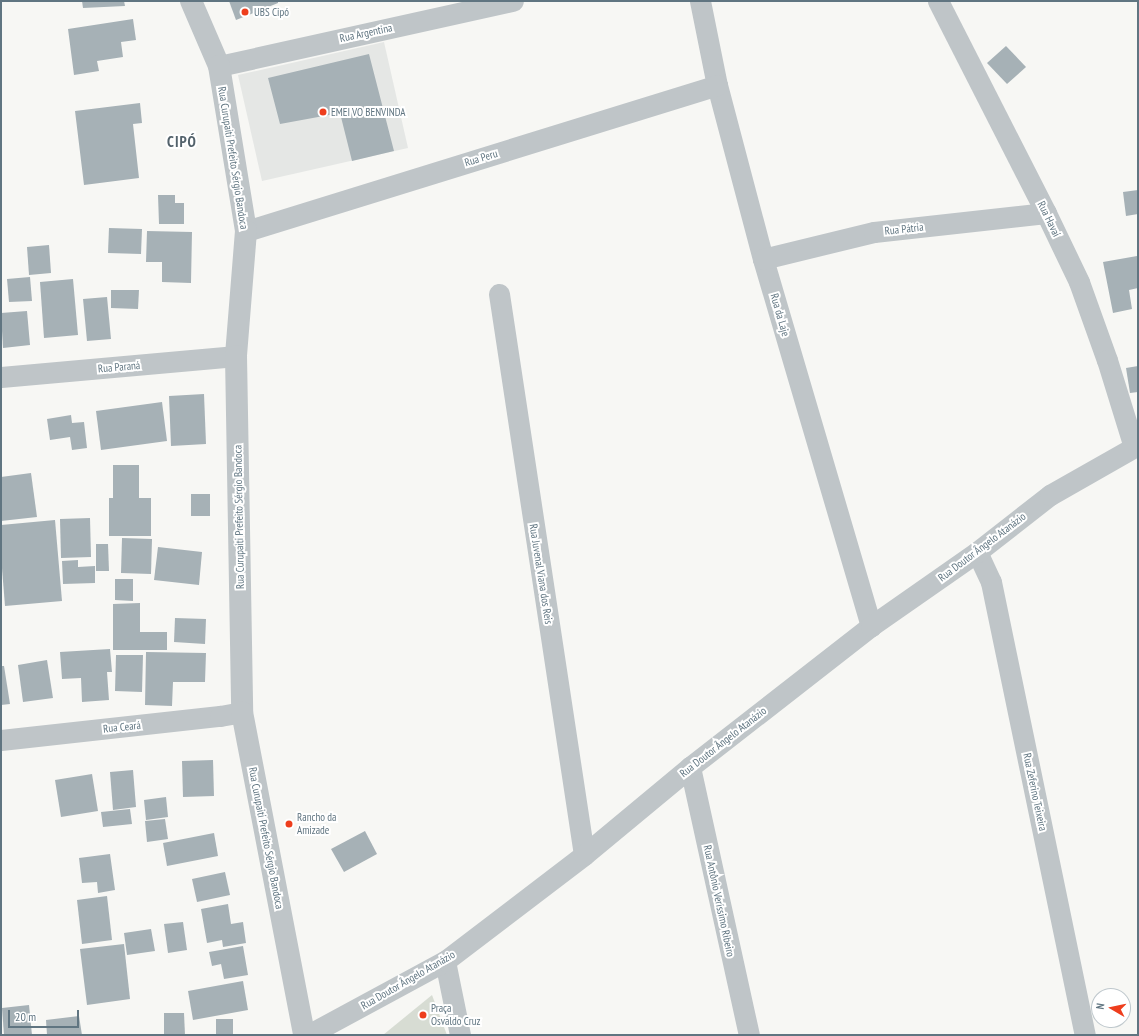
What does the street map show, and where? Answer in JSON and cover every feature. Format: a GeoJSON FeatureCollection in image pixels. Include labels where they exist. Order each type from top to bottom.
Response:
{"type":"FeatureCollection","features":[{"type":"Feature","properties":{"kind":"street","name":"Rua Curupaiti Prefeito Sérgio Bandoca"},"geometry":{"type":"LineString","coordinates":[[191,1],[219,66],[246,231],[236,356],[242,712],[304,1035]]}},
{"type":"Feature","properties":{"kind":"street","name":"Rua Argentina"},"geometry":{"type":"LineString","coordinates":[[219,66],[513,1]]}},
{"type":"Feature","properties":{"kind":"street","name":"Rua da Laje"},"geometry":{"type":"LineString","coordinates":[[700,1],[717,85],[763,259],[871,626]]}},
{"type":"Feature","properties":{"kind":"street","name":"Rua Havaí"},"geometry":{"type":"LineString","coordinates":[[938,1],[1046,213],[1079,282],[1136,446]]}},
{"type":"Feature","properties":{"kind":"street","name":"Rua Peru"},"geometry":{"type":"LineString","coordinates":[[246,231],[717,85]]}},
{"type":"Feature","properties":{"kind":"street","name":"Rua Pátria"},"geometry":{"type":"LineString","coordinates":[[763,259],[874,232],[1046,213]]}},
{"type":"Feature","properties":{"kind":"street","name":"Rua Juvenal Viana dos Reis"},"geometry":{"type":"LineString","coordinates":[[499,294],[584,855]]}},
{"type":"Feature","properties":{"kind":"street","name":"Rua Paraná"},"geometry":{"type":"LineString","coordinates":[[1,377],[236,356]]}},
{"type":"Feature","properties":{"kind":"street","name":"Rua Doutor Ângelo Atanázio"},"geometry":{"type":"LineString","coordinates":[[308,1035],[445,961],[584,855],[690,767],[871,626],[977,552],[1050,495],[1136,446]]}},
{"type":"Feature","properties":{"kind":"street","name":"Rua Zeferino Teixeira"},"geometry":{"type":"LineString","coordinates":[[977,552],[991,582],[1085,1035]]}},
{"type":"Feature","properties":{"kind":"street","name":"Rua Ceará"},"geometry":{"type":"LineString","coordinates":[[1,740],[220,716],[242,712]]}},
{"type":"Feature","properties":{"kind":"street","name":"Rua Antônio Veríssimo Ribeiro"},"geometry":{"type":"LineString","coordinates":[[690,767],[749,1035]]}},
{"type":"Feature","properties":{"kind":"street"},"geometry":{"type":"LineString","coordinates":[[445,961],[460,1035]]}},
{"type":"Feature","properties":{"kind":"shaded area","name":"EMEI VO BENVINDA"},"geometry":{"type":"Polygon","coordinates":[[[384,42],[408,148],[262,181],[238,75],[384,42]]]}},
{"type":"Feature","properties":{"kind":"shaded area","name":"Praça Osvaldo Cruz"},"geometry":{"type":"Polygon","coordinates":[[[432,995],[447,1035],[383,1035],[432,995]]]}},
{"type":"Feature","properties":{"kind":"building"},"geometry":{"type":"Polygon","coordinates":[[[82,1],[124,1],[125,6],[83,8],[82,1]]]}},
{"type":"Feature","properties":{"kind":"building","name":"UBS Cipó"},"geometry":{"type":"Polygon","coordinates":[[[229,1],[278,1],[278,3],[236,20],[229,1]]]}},
{"type":"Feature","properties":{"kind":"building"},"geometry":{"type":"Polygon","coordinates":[[[133,19],[136,40],[121,42],[123,57],[97,61],[99,71],[74,75],[68,29],[133,19]]]}},
{"type":"Feature","properties":{"kind":"building"},"geometry":{"type":"Polygon","coordinates":[[[1006,46],[1026,67],[1007,84],[987,63],[1006,46]]]}},
{"type":"Feature","properties":{"kind":"building"},"geometry":{"type":"Polygon","coordinates":[[[369,54],[394,151],[352,161],[340,113],[280,124],[268,78],[369,54]]]}},
{"type":"Feature","properties":{"kind":"building"},"geometry":{"type":"Polygon","coordinates":[[[140,103],[142,123],[133,124],[139,178],[84,185],[75,111],[140,103]]]}},
{"type":"Feature","properties":{"kind":"building"},"geometry":{"type":"Polygon","coordinates":[[[1138,190],[1138,214],[1126,216],[1123,192],[1138,190]]]}},
{"type":"Feature","properties":{"kind":"building"},"geometry":{"type":"Polygon","coordinates":[[[158,195],[175,195],[175,203],[184,203],[184,224],[159,224],[158,195]]]}},
{"type":"Feature","properties":{"kind":"building"},"geometry":{"type":"Polygon","coordinates":[[[109,228],[142,229],[141,254],[108,253],[109,228]]]}},
{"type":"Feature","properties":{"kind":"building"},"geometry":{"type":"Polygon","coordinates":[[[147,231],[192,232],[191,283],[162,282],[162,262],[146,262],[147,231]]]}},
{"type":"Feature","properties":{"kind":"building"},"geometry":{"type":"Polygon","coordinates":[[[49,245],[51,273],[29,275],[27,247],[49,245]]]}},
{"type":"Feature","properties":{"kind":"building"},"geometry":{"type":"Polygon","coordinates":[[[1137,256],[1138,288],[1129,290],[1132,309],[1113,313],[1103,262],[1137,256]]]}},
{"type":"Feature","properties":{"kind":"building"},"geometry":{"type":"Polygon","coordinates":[[[30,277],[32,301],[9,302],[7,279],[30,277]]]}},
{"type":"Feature","properties":{"kind":"building"},"geometry":{"type":"Polygon","coordinates":[[[73,279],[78,335],[44,338],[40,282],[73,279]]]}},
{"type":"Feature","properties":{"kind":"building"},"geometry":{"type":"Polygon","coordinates":[[[111,290],[139,290],[138,309],[111,308],[111,290]]]}},
{"type":"Feature","properties":{"kind":"building"},"geometry":{"type":"Polygon","coordinates":[[[107,297],[111,339],[87,341],[83,299],[107,297]]]}},
{"type":"Feature","properties":{"kind":"building"},"geometry":{"type":"Polygon","coordinates":[[[27,311],[30,345],[3,348],[1,313],[27,311]]]}},
{"type":"Feature","properties":{"kind":"building"},"geometry":{"type":"Polygon","coordinates":[[[1138,366],[1138,392],[1130,393],[1126,368],[1138,366]]]}},
{"type":"Feature","properties":{"kind":"building"},"geometry":{"type":"Polygon","coordinates":[[[204,394],[206,444],[171,446],[169,396],[204,394]]]}},
{"type":"Feature","properties":{"kind":"building"},"geometry":{"type":"Polygon","coordinates":[[[162,402],[167,441],[101,450],[96,411],[162,402]]]}},
{"type":"Feature","properties":{"kind":"building"},"geometry":{"type":"Polygon","coordinates":[[[71,415],[72,423],[84,422],[87,448],[72,450],[70,437],[50,440],[47,419],[71,415]]]}},
{"type":"Feature","properties":{"kind":"building"},"geometry":{"type":"Polygon","coordinates":[[[113,465],[139,465],[139,498],[151,498],[151,536],[109,536],[109,498],[113,498],[113,465]]]}},
{"type":"Feature","properties":{"kind":"building"},"geometry":{"type":"Polygon","coordinates":[[[31,473],[37,517],[1,521],[1,477],[31,473]]]}},
{"type":"Feature","properties":{"kind":"building"},"geometry":{"type":"Polygon","coordinates":[[[191,494],[210,494],[210,516],[191,516],[191,494]]]}},
{"type":"Feature","properties":{"kind":"building"},"geometry":{"type":"Polygon","coordinates":[[[90,518],[91,557],[61,558],[60,519],[90,518]]]}},
{"type":"Feature","properties":{"kind":"building"},"geometry":{"type":"Polygon","coordinates":[[[55,520],[62,601],[5,606],[1,556],[1,525],[55,520]]]}},
{"type":"Feature","properties":{"kind":"building"},"geometry":{"type":"Polygon","coordinates":[[[122,538],[152,539],[151,574],[121,573],[122,538]]]}},
{"type":"Feature","properties":{"kind":"building"},"geometry":{"type":"Polygon","coordinates":[[[96,544],[108,544],[109,571],[96,571],[96,544]]]}},
{"type":"Feature","properties":{"kind":"building"},"geometry":{"type":"Polygon","coordinates":[[[158,547],[202,552],[199,585],[154,580],[158,547]]]}},
{"type":"Feature","properties":{"kind":"building"},"geometry":{"type":"Polygon","coordinates":[[[78,560],[78,567],[95,566],[95,583],[63,584],[62,561],[78,560]]]}},
{"type":"Feature","properties":{"kind":"building"},"geometry":{"type":"Polygon","coordinates":[[[115,579],[133,579],[133,601],[115,600],[115,579]]]}},
{"type":"Feature","properties":{"kind":"building"},"geometry":{"type":"Polygon","coordinates":[[[140,603],[140,632],[167,632],[167,650],[113,650],[113,604],[140,603]]]}},
{"type":"Feature","properties":{"kind":"building"},"geometry":{"type":"Polygon","coordinates":[[[175,618],[206,619],[205,644],[174,642],[175,618]]]}},
{"type":"Feature","properties":{"kind":"building"},"geometry":{"type":"Polygon","coordinates":[[[110,649],[112,672],[107,672],[109,700],[82,702],[81,678],[62,679],[60,652],[110,649]]]}},
{"type":"Feature","properties":{"kind":"building"},"geometry":{"type":"Polygon","coordinates":[[[146,652],[206,653],[205,682],[173,682],[172,706],[145,705],[146,652]]]}},
{"type":"Feature","properties":{"kind":"building"},"geometry":{"type":"Polygon","coordinates":[[[116,655],[143,655],[142,692],[115,691],[116,655]]]}},
{"type":"Feature","properties":{"kind":"building"},"geometry":{"type":"Polygon","coordinates":[[[47,660],[53,698],[23,702],[18,665],[47,660]]]}},
{"type":"Feature","properties":{"kind":"building"},"geometry":{"type":"Polygon","coordinates":[[[1,666],[4,666],[10,704],[1,705],[1,666]]]}},
{"type":"Feature","properties":{"kind":"building"},"geometry":{"type":"Polygon","coordinates":[[[213,760],[214,796],[183,797],[182,761],[213,760]]]}},
{"type":"Feature","properties":{"kind":"building"},"geometry":{"type":"Polygon","coordinates":[[[133,770],[136,807],[113,810],[110,772],[133,770]]]}},
{"type":"Feature","properties":{"kind":"building"},"geometry":{"type":"Polygon","coordinates":[[[92,774],[98,811],[61,817],[55,780],[92,774]]]}},
{"type":"Feature","properties":{"kind":"building"},"geometry":{"type":"Polygon","coordinates":[[[166,797],[168,817],[146,820],[144,800],[166,797]]]}},
{"type":"Feature","properties":{"kind":"building"},"geometry":{"type":"Polygon","coordinates":[[[130,809],[132,824],[103,827],[101,812],[130,809]]]}},
{"type":"Feature","properties":{"kind":"building"},"geometry":{"type":"Polygon","coordinates":[[[165,819],[168,839],[147,842],[145,821],[165,819]]]}},
{"type":"Feature","properties":{"kind":"building"},"geometry":{"type":"Polygon","coordinates":[[[365,831],[377,854],[344,872],[331,849],[365,831]]]}},
{"type":"Feature","properties":{"kind":"building"},"geometry":{"type":"Polygon","coordinates":[[[214,833],[218,856],[167,866],[163,843],[214,833]]]}},
{"type":"Feature","properties":{"kind":"building"},"geometry":{"type":"Polygon","coordinates":[[[110,854],[115,890],[98,893],[97,882],[82,883],[79,858],[110,854]]]}},
{"type":"Feature","properties":{"kind":"building"},"geometry":{"type":"Polygon","coordinates":[[[225,872],[230,895],[197,902],[192,879],[225,872]]]}},
{"type":"Feature","properties":{"kind":"building"},"geometry":{"type":"Polygon","coordinates":[[[107,896],[112,940],[82,944],[77,900],[107,896]]]}},
{"type":"Feature","properties":{"kind":"building"},"geometry":{"type":"Polygon","coordinates":[[[228,904],[231,924],[243,922],[246,943],[223,947],[222,940],[207,943],[201,909],[228,904]]]}},
{"type":"Feature","properties":{"kind":"building"},"geometry":{"type":"Polygon","coordinates":[[[183,922],[187,950],[168,953],[164,924],[183,922]]]}},
{"type":"Feature","properties":{"kind":"building"},"geometry":{"type":"Polygon","coordinates":[[[151,929],[155,951],[127,955],[124,933],[151,929]]]}},
{"type":"Feature","properties":{"kind":"building"},"geometry":{"type":"Polygon","coordinates":[[[124,944],[130,999],[87,1005],[80,949],[124,944]]]}},
{"type":"Feature","properties":{"kind":"building"},"geometry":{"type":"Polygon","coordinates":[[[243,946],[248,975],[224,979],[221,964],[212,966],[209,952],[243,946]]]}},
{"type":"Feature","properties":{"kind":"building"},"geometry":{"type":"Polygon","coordinates":[[[243,981],[248,1010],[193,1020],[188,991],[243,981]]]}},
{"type":"Feature","properties":{"kind":"building"},"geometry":{"type":"Polygon","coordinates":[[[29,1005],[32,1035],[4,1035],[2,1008],[29,1005]]]}},
{"type":"Feature","properties":{"kind":"building"},"geometry":{"type":"Polygon","coordinates":[[[164,1013],[184,1013],[185,1035],[164,1035],[164,1013]]]}},
{"type":"Feature","properties":{"kind":"building"},"geometry":{"type":"Polygon","coordinates":[[[79,1016],[82,1035],[47,1035],[46,1020],[79,1016]]]}},
{"type":"Feature","properties":{"kind":"building"},"geometry":{"type":"Polygon","coordinates":[[[216,1019],[233,1019],[233,1035],[216,1035],[216,1019]]]}},
{"type":"Feature","properties":{"kind":"place","name":"UBS Cipó"},"geometry":{"type":"Point","coordinates":[245,12]}},
{"type":"Feature","properties":{"kind":"place","name":"EMEI VO BENVINDA"},"geometry":{"type":"Point","coordinates":[323,112]}},
{"type":"Feature","properties":{"kind":"place","name":"Rancho da Amizade"},"geometry":{"type":"Point","coordinates":[289,824]}},
{"type":"Feature","properties":{"kind":"place","name":"Praça Osvaldo Cruz"},"geometry":{"type":"Point","coordinates":[423,1015]}},
{"type":"Feature","properties":{"kind":"district","name":"CIPÓ"},"geometry":{"type":"Point","coordinates":[182,142]}}]}
